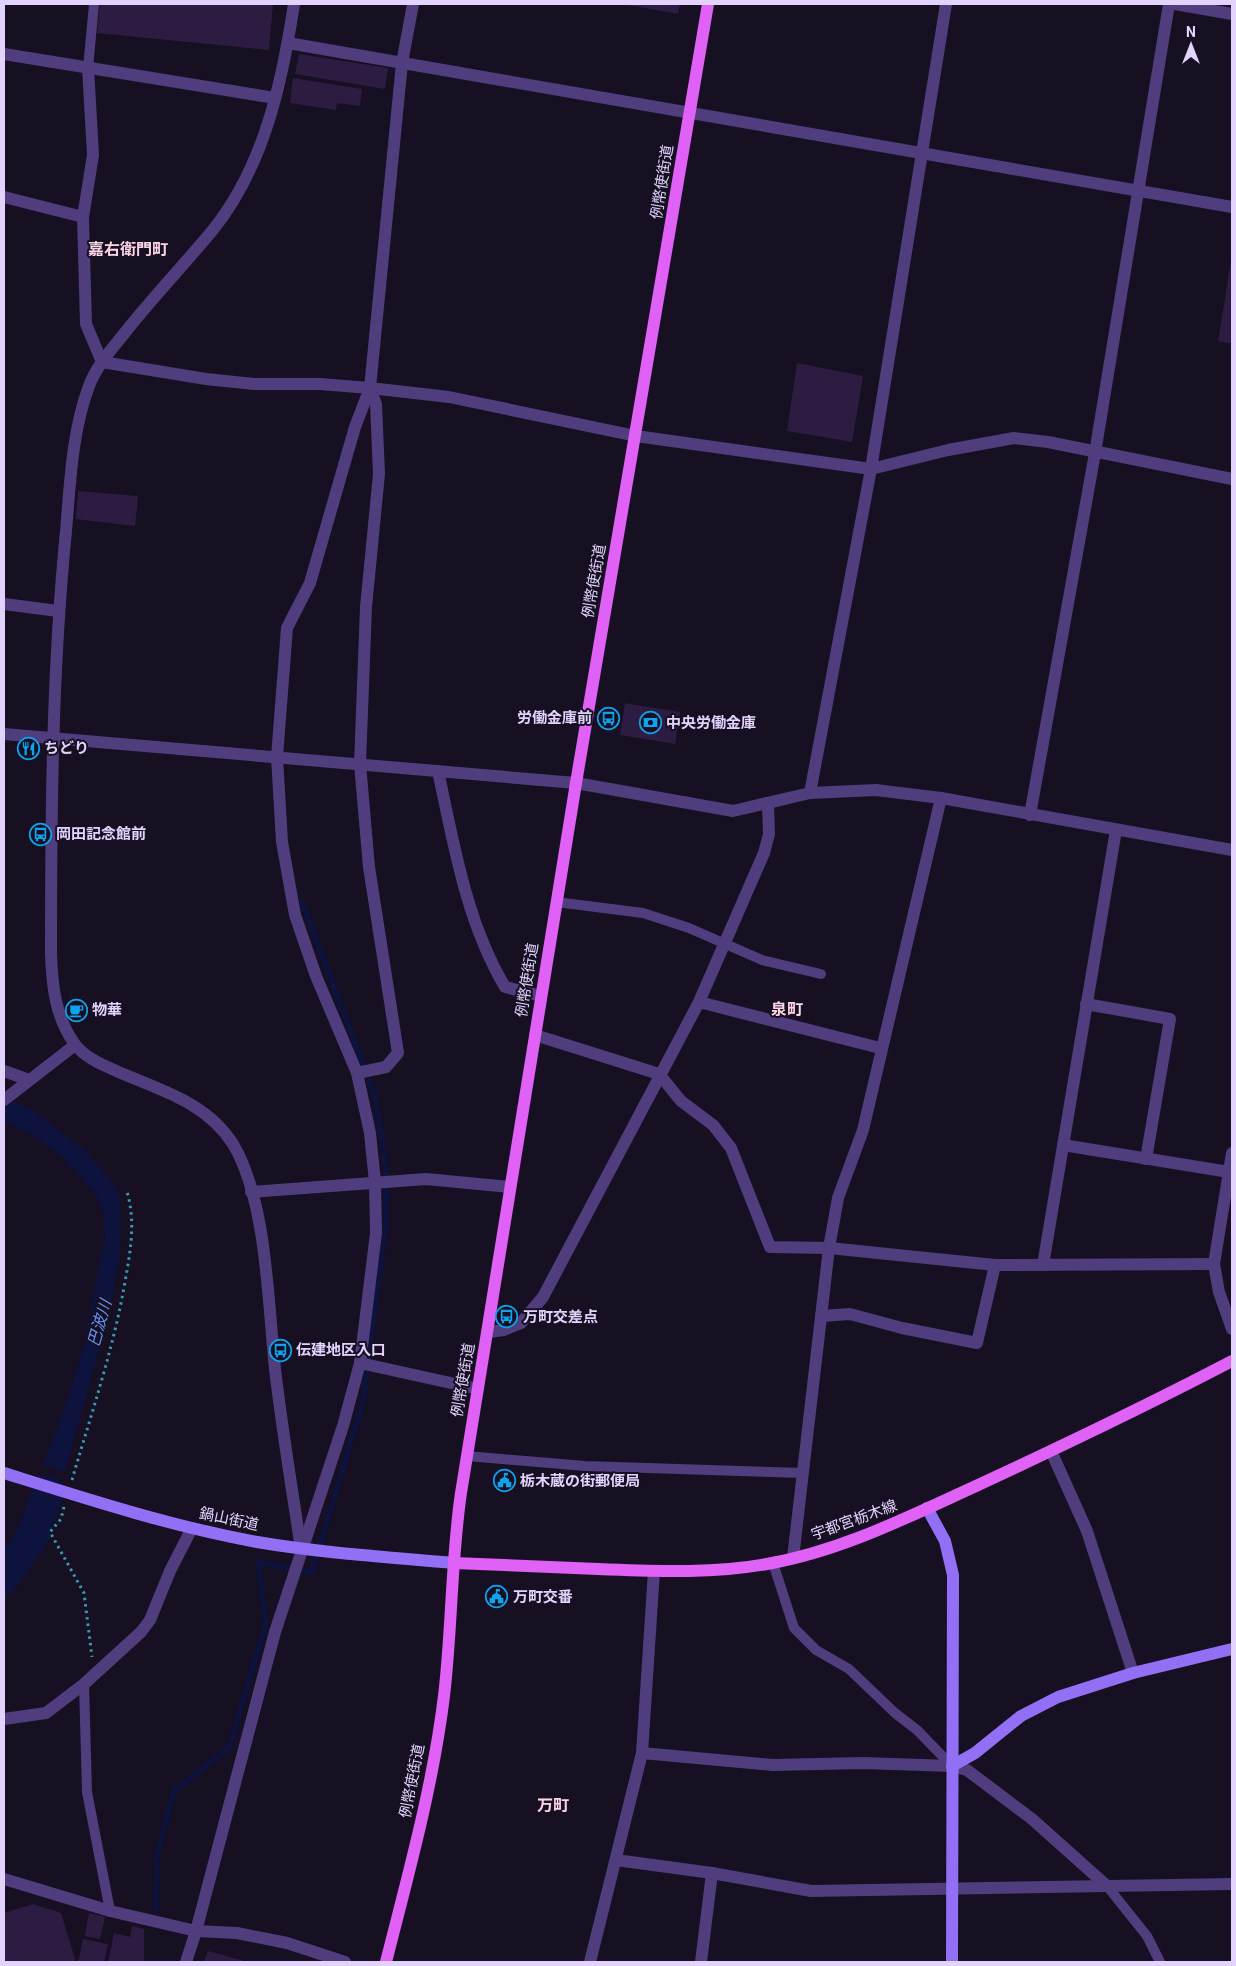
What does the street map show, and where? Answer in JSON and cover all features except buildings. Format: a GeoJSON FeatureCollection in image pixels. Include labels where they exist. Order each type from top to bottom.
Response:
{"type":"FeatureCollection","features":[{"type":"Feature","properties":{"kind":"main road","name":"例幣使街道"},"geometry":{"type":"LineString","coordinates":[[386,1962],[430,1780],[444,1698],[451,1627],[456,1524],[556,902],[708,4]]}},
{"type":"Feature","properties":{"kind":"main road","name":"宇都宮栃木線"},"geometry":{"type":"LineString","coordinates":[[454,1563],[654,1572],[711,1570],[773,1563],[793,1558],[831,1548],[927,1508],[1050,1452],[1232,1361]]}},
{"type":"Feature","properties":{"kind":"street"},"geometry":{"type":"LineString","coordinates":[[294,4],[288,43],[275,98],[260,148],[242,185],[214,228],[144,309],[102,362],[89,384],[80,416],[58,612],[52,737],[52,988],[61,1020],[74,1045],[99,1064],[180,1096],[203,1111],[223,1129],[234,1146],[251,1192],[261,1237],[275,1368],[301,1549]]}},
{"type":"Feature","properties":{"kind":"street"},"geometry":{"type":"LineString","coordinates":[[186,1962],[196,1931],[275,1632],[343,1426],[360,1363],[376,1233],[375,1182],[370,1133],[357,1073],[322,993],[295,915],[282,842],[278,757],[287,628],[310,583],[355,427],[370,388],[402,63],[413,4]]}},
{"type":"Feature","properties":{"kind":"street"},"geometry":{"type":"LineString","coordinates":[[810,793],[871,469],[946,4]]}},
{"type":"Feature","properties":{"kind":"street"},"geometry":{"type":"LineString","coordinates":[[1030,816],[1095,453],[1169,4]]}},
{"type":"Feature","properties":{"kind":"street"},"geometry":{"type":"LineString","coordinates":[[1175,4],[1232,14]]}},
{"type":"Feature","properties":{"kind":"street"},"geometry":{"type":"LineString","coordinates":[[288,43],[1232,207]]}},
{"type":"Feature","properties":{"kind":"street"},"geometry":{"type":"LineString","coordinates":[[4,54],[275,98]]}},
{"type":"Feature","properties":{"kind":"street"},"geometry":{"type":"LineString","coordinates":[[88,68],[93,155],[84,217],[86,324],[102,362]]}},
{"type":"Feature","properties":{"kind":"street"},"geometry":{"type":"LineString","coordinates":[[4,197],[84,217]]}},
{"type":"Feature","properties":{"kind":"street"},"geometry":{"type":"LineString","coordinates":[[102,362],[206,379],[254,384],[320,384],[449,397],[636,436],[871,469],[948,450],[1014,438],[1048,442],[1095,453],[1232,479]]}},
{"type":"Feature","properties":{"kind":"street"},"geometry":{"type":"LineString","coordinates":[[357,1073],[386,1067],[398,1053],[369,867],[360,764],[366,607],[379,474],[376,404],[370,388]]}},
{"type":"Feature","properties":{"kind":"street"},"geometry":{"type":"LineString","coordinates":[[4,604],[58,612]]}},
{"type":"Feature","properties":{"kind":"street"},"geometry":{"type":"LineString","coordinates":[[4,734],[576,784],[734,811],[810,793],[876,790],[941,798],[1030,816],[1232,850]]}},
{"type":"Feature","properties":{"kind":"street"},"geometry":{"type":"LineString","coordinates":[[438,771],[466,898],[490,962],[505,987],[541,996]]}},
{"type":"Feature","properties":{"kind":"street"},"geometry":{"type":"LineString","coordinates":[[793,1558],[829,1248],[838,1198],[863,1130],[880,1048],[941,798]]}},
{"type":"Feature","properties":{"kind":"street"},"geometry":{"type":"LineString","coordinates":[[488,1332],[504,1330],[521,1323],[543,1297],[590,1211],[659,1074],[699,1002],[764,853],[769,834],[768,804]]}},
{"type":"Feature","properties":{"kind":"street"},"geometry":{"type":"LineString","coordinates":[[1043,1265],[1116,830]]}},
{"type":"Feature","properties":{"kind":"street"},"geometry":{"type":"LineString","coordinates":[[699,1002],[880,1048]]}},
{"type":"Feature","properties":{"kind":"street"},"geometry":{"type":"LineString","coordinates":[[1086,1004],[1170,1019],[1146,1159]]}},
{"type":"Feature","properties":{"kind":"street"},"geometry":{"type":"LineString","coordinates":[[535,1035],[659,1074],[681,1101],[713,1125],[731,1148],[770,1247],[829,1248],[995,1265],[1214,1264]]}},
{"type":"Feature","properties":{"kind":"street"},"geometry":{"type":"LineString","coordinates":[[9,1096],[74,1045]]}},
{"type":"Feature","properties":{"kind":"street"},"geometry":{"type":"LineString","coordinates":[[4,1071],[29,1080]]}},
{"type":"Feature","properties":{"kind":"street"},"geometry":{"type":"LineString","coordinates":[[1063,1146],[1229,1172]]}},
{"type":"Feature","properties":{"kind":"street"},"geometry":{"type":"LineString","coordinates":[[1232,1153],[1214,1264],[1219,1292],[1232,1329]]}},
{"type":"Feature","properties":{"kind":"street"},"geometry":{"type":"LineString","coordinates":[[251,1192],[426,1179],[510,1187]]}},
{"type":"Feature","properties":{"kind":"street"},"geometry":{"type":"LineString","coordinates":[[821,1316],[850,1314],[902,1328],[977,1343],[995,1265]]}},
{"type":"Feature","properties":{"kind":"street"},"geometry":{"type":"LineString","coordinates":[[360,1363],[478,1389]]}},
{"type":"Feature","properties":{"kind":"street"},"geometry":{"type":"LineString","coordinates":[[1050,1452],[1087,1531],[1133,1674]]}},
{"type":"Feature","properties":{"kind":"street","name":"鍋山街道"},"geometry":{"type":"LineString","coordinates":[[4,1473],[66,1494],[192,1528],[301,1549],[454,1563]]}},
{"type":"Feature","properties":{"kind":"street"},"geometry":{"type":"LineString","coordinates":[[927,1508],[945,1541],[953,1575],[952,1766],[954,1887],[952,1962]]}},
{"type":"Feature","properties":{"kind":"street"},"geometry":{"type":"LineString","coordinates":[[4,1719],[46,1713],[89,1679],[141,1632],[150,1620],[170,1572],[192,1528]]}},
{"type":"Feature","properties":{"kind":"street"},"geometry":{"type":"LineString","coordinates":[[590,1962],[642,1753],[654,1572]]}},
{"type":"Feature","properties":{"kind":"street"},"geometry":{"type":"LineString","coordinates":[[952,1766],[975,1753],[1020,1716],[1058,1697],[1133,1674],[1232,1648]]}},
{"type":"Feature","properties":{"kind":"street"},"geometry":{"type":"LineString","coordinates":[[642,1753],[773,1765],[863,1763],[952,1766],[967,1770],[1032,1819],[1107,1886]]}},
{"type":"Feature","properties":{"kind":"street"},"geometry":{"type":"LineString","coordinates":[[616,1860],[712,1873],[811,1891],[954,1887],[1232,1884]]}},
{"type":"Feature","properties":{"kind":"street"},"geometry":{"type":"LineString","coordinates":[[701,1962],[712,1873]]}},
{"type":"Feature","properties":{"kind":"street"},"geometry":{"type":"LineString","coordinates":[[4,1879],[110,1911],[196,1931],[237,1934],[287,1943],[345,1962]]}},
{"type":"Feature","properties":{"kind":"lane"},"geometry":{"type":"LineString","coordinates":[[88,68],[94,4]]}},
{"type":"Feature","properties":{"kind":"lane"},"geometry":{"type":"LineString","coordinates":[[556,902],[643,913],[689,928],[762,960],[820,974]]}},
{"type":"Feature","properties":{"kind":"lane"},"geometry":{"type":"LineString","coordinates":[[467,1456],[613,1467],[803,1473]]}},
{"type":"Feature","properties":{"kind":"lane"},"geometry":{"type":"LineString","coordinates":[[773,1563],[794,1628],[816,1650],[849,1669],[895,1713],[916,1730],[952,1766]]}},
{"type":"Feature","properties":{"kind":"lane"},"geometry":{"type":"LineString","coordinates":[[89,1679],[87,1792],[110,1911]]}},
{"type":"Feature","properties":{"kind":"lane"},"geometry":{"type":"LineString","coordinates":[[1107,1886],[1147,1936],[1160,1962]]}},
{"type":"Feature","properties":{"kind":"path"},"geometry":{"type":"LineString","coordinates":[[89,1679],[84,1593],[50,1532],[61,1519],[66,1494],[114,1339],[133,1224],[132,1209],[127,1192]]}},
{"type":"Feature","properties":{"kind":"water"},"geometry":{"type":"Polygon","coordinates":[[[4,1098],[31,1109],[86,1151],[113,1183],[119,1194],[121,1212],[120,1253],[110,1310],[66,1469],[49,1519],[33,1534],[4,1578],[4,1549],[14,1536],[27,1507],[71,1390],[84,1344],[105,1235],[104,1215],[96,1194],[65,1160],[36,1137],[4,1121],[4,1098]]]}},
{"type":"Feature","properties":{"kind":"pier"},"geometry":{"type":"Polygon","coordinates":[[[41,1464],[67,1473],[54,1511],[26,1502],[41,1464]]]}},
{"type":"Feature","properties":{"kind":"waterway"},"geometry":{"type":"LineString","coordinates":[[156,1911],[157,1855],[174,1791],[229,1748],[266,1623],[258,1562],[312,1572],[363,1402],[386,1224],[386,1168],[375,1096],[302,902]]}},
{"type":"Feature","properties":{"kind":"waterway","name":"巴波川"},"geometry":{"type":"LineString","coordinates":[[4,1578],[34,1534],[48,1491]]}},
{"type":"Feature","properties":{"kind":"place","name":"労働金庫前"},"geometry":{"type":"Point","coordinates":[608,718]}},
{"type":"Feature","properties":{"kind":"place","name":"中央労働金庫"},"geometry":{"type":"Point","coordinates":[650,723]}},
{"type":"Feature","properties":{"kind":"place","name":"ちどり"},"geometry":{"type":"Point","coordinates":[28,748]}},
{"type":"Feature","properties":{"kind":"place","name":"岡田記念館前"},"geometry":{"type":"Point","coordinates":[40,834]}},
{"type":"Feature","properties":{"kind":"place","name":"物華"},"geometry":{"type":"Point","coordinates":[76,1010]}},
{"type":"Feature","properties":{"kind":"place","name":"万町交差点"},"geometry":{"type":"Point","coordinates":[507,1317]}},
{"type":"Feature","properties":{"kind":"place","name":"伝建地区入口"},"geometry":{"type":"Point","coordinates":[280,1350]}},
{"type":"Feature","properties":{"kind":"place","name":"栃木蔵の街郵便局"},"geometry":{"type":"Point","coordinates":[504,1481]}},
{"type":"Feature","properties":{"kind":"place","name":"万町交番"},"geometry":{"type":"Point","coordinates":[497,1597]}},
{"type":"Feature","properties":{"kind":"district","name":"嘉右衛門町"},"geometry":{"type":"Point","coordinates":[128,249]}},
{"type":"Feature","properties":{"kind":"district","name":"泉町"},"geometry":{"type":"Point","coordinates":[787,1009]}},
{"type":"Feature","properties":{"kind":"district","name":"万町"},"geometry":{"type":"Point","coordinates":[553,1805]}}]}
